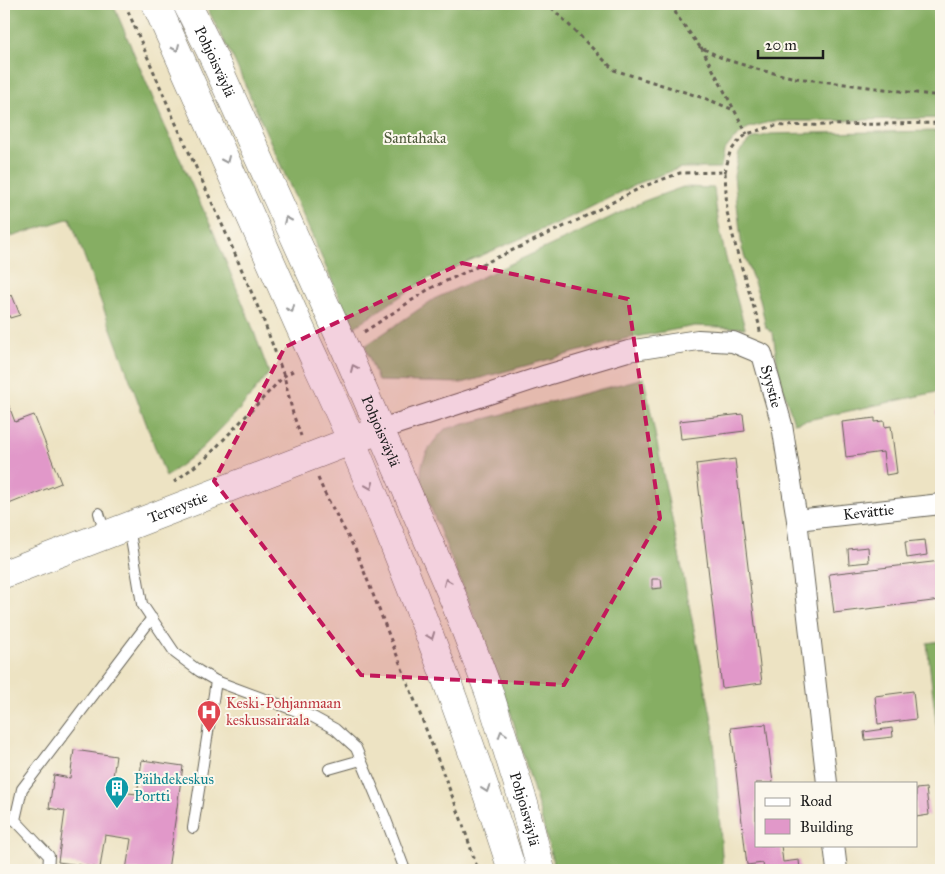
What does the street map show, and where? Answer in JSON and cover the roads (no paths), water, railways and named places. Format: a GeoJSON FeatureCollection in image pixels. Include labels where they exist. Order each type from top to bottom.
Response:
{"type":"FeatureCollection","features":[{"type":"Feature","properties":{"kind":"main road","name":"Pohjoisväylä"},"geometry":{"type":"LineString","coordinates":[[156,4],[351,440],[452,692],[492,805],[512,870]]}},
{"type":"Feature","properties":{"kind":"main road","name":"Pohjoisväylä"},"geometry":{"type":"LineString","coordinates":[[187,4],[210,50],[344,346],[454,600],[486,683],[525,808],[541,870]]}},
{"type":"Feature","properties":{"kind":"main road","name":"Terveystie"},"geometry":{"type":"LineString","coordinates":[[4,574],[111,525],[308,457],[381,429]]}},
{"type":"Feature","properties":{"kind":"street","name":"Syystie"},"geometry":{"type":"LineString","coordinates":[[381,429],[547,375],[628,351],[698,340],[733,342],[762,354],[782,426],[797,520],[827,782]]}},
{"type":"Feature","properties":{"kind":"street","name":"Kevättie"},"geometry":{"type":"LineString","coordinates":[[797,520],[941,504]]}},
{"type":"Feature","properties":{"kind":"street"},"geometry":{"type":"LineString","coordinates":[[834,846],[837,870]]}},
{"type":"Feature","properties":{"kind":"lane"},"geometry":{"type":"LineString","coordinates":[[111,525],[142,604],[176,652],[199,671],[216,681],[313,717],[335,729],[356,748],[385,817],[404,870]]}},
{"type":"Feature","properties":{"kind":"lane"},"geometry":{"type":"LineString","coordinates":[[15,820],[22,789],[152,618]]}},
{"type":"Feature","properties":{"kind":"lane"},"geometry":{"type":"LineString","coordinates":[[192,828],[216,681]]}},
{"type":"Feature","properties":{"kind":"lane"},"geometry":{"type":"LineString","coordinates":[[328,769],[361,760]]}},
{"type":"Feature","properties":{"kind":"lane"},"geometry":{"type":"LineString","coordinates":[[4,818],[15,820],[49,856],[48,870]]}},
{"type":"Feature","properties":{"kind":"place","name":"Keski-Pohjanmaan keskussairaala"},"geometry":{"type":"Point","coordinates":[209,733]}},
{"type":"Feature","properties":{"kind":"place","name":"Päihdekeskus Portti"},"geometry":{"type":"Point","coordinates":[117,809]}},
{"type":"Feature","properties":{"kind":"park label","name":"Santahaka"},"geometry":{"type":"Point","coordinates":[415,138]}}]}
